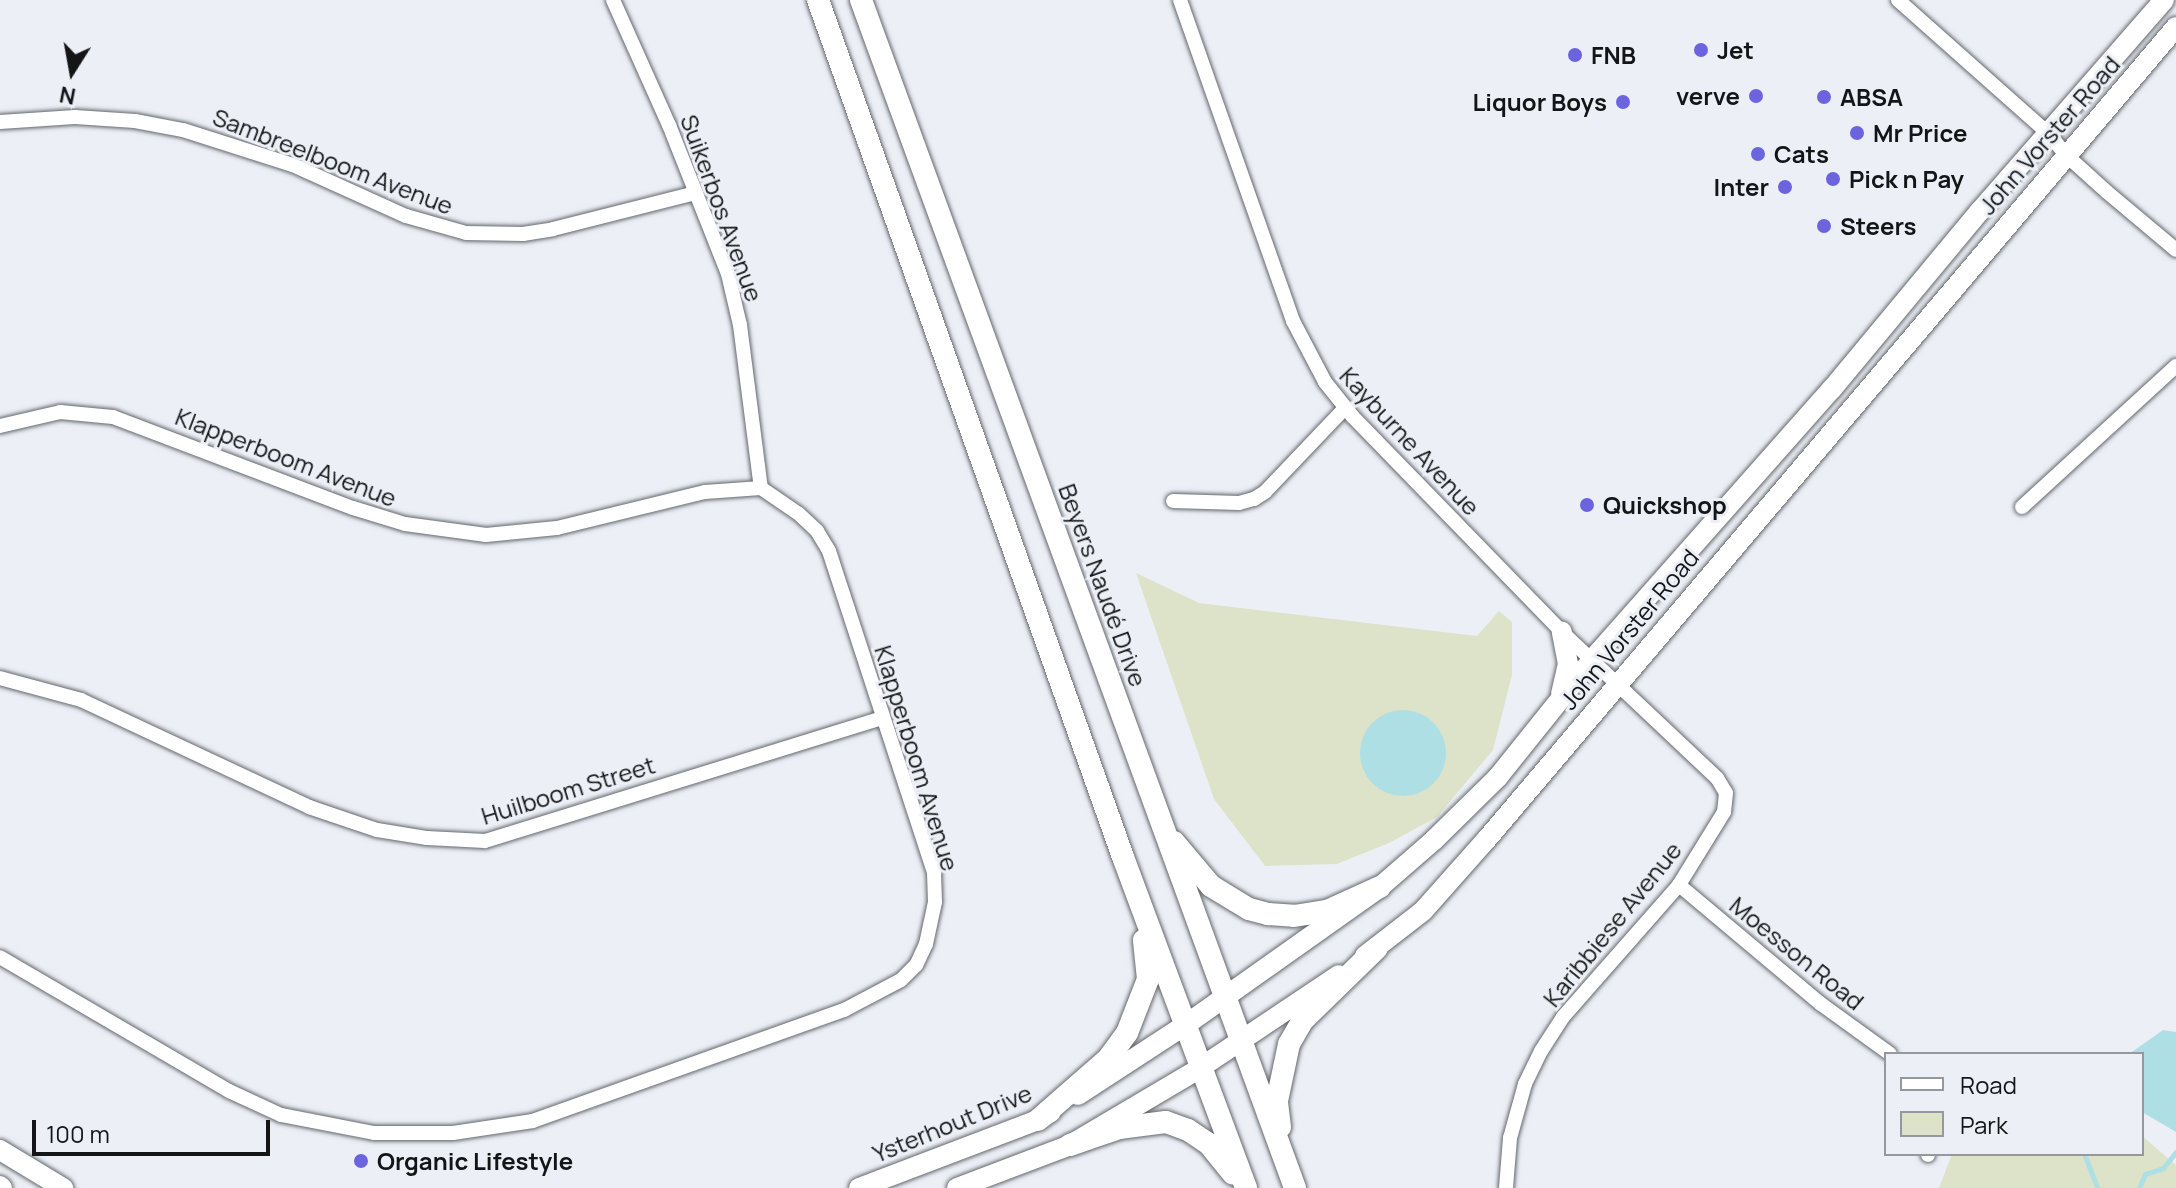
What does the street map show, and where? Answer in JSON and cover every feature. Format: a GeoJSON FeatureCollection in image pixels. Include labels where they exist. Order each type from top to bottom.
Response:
{"type":"FeatureCollection","features":[{"type":"Feature","properties":{"kind":"main road"},"geometry":{"type":"LineString","coordinates":[[818,0],[1123,857],[1245,1188]]}},
{"type":"Feature","properties":{"kind":"main road","name":"Beyers Naudé Drive"},"geometry":{"type":"LineString","coordinates":[[861,0],[1293,1182]]}},
{"type":"Feature","properties":{"kind":"main road","name":"John Vorster Road"},"geometry":{"type":"LineString","coordinates":[[1224,997],[1380,887],[1498,777],[1591,661],[1832,389],[2164,0]]}},
{"type":"Feature","properties":{"kind":"main road","name":"John Vorster Road"},"geometry":{"type":"LineString","coordinates":[[1200,1068],[1377,948],[1423,911],[2176,27]]}},
{"type":"Feature","properties":{"kind":"main road"},"geometry":{"type":"LineString","coordinates":[[1555,709],[1568,664],[1562,632]]}},
{"type":"Feature","properties":{"kind":"main road"},"geometry":{"type":"LineString","coordinates":[[1159,822],[1211,886],[1249,909],[1294,916],[1327,911],[1380,887]]}},
{"type":"Feature","properties":{"kind":"main road"},"geometry":{"type":"LineString","coordinates":[[1038,1120],[1108,1059],[1127,1033],[1142,1000],[1148,979],[1147,954],[1123,857]]}},
{"type":"Feature","properties":{"kind":"main road"},"geometry":{"type":"LineString","coordinates":[[1293,1182],[1277,1101],[1289,1044],[1303,1020],[1377,948]]}},
{"type":"Feature","properties":{"kind":"main road","name":"Ysterhout Drive"},"geometry":{"type":"LineString","coordinates":[[859,1188],[1038,1120],[1224,997]]}},
{"type":"Feature","properties":{"kind":"main road"},"geometry":{"type":"LineString","coordinates":[[1070,1145],[1200,1068]]}},
{"type":"Feature","properties":{"kind":"main road"},"geometry":{"type":"LineString","coordinates":[[957,1188],[1119,1128],[1166,1122],[1188,1130],[1209,1144],[1245,1188]]}},
{"type":"Feature","properties":{"kind":"main road"},"geometry":{"type":"LineString","coordinates":[[0,1150],[63,1188]]}},
{"type":"Feature","properties":{"kind":"street","name":"Suikerbos Avenue"},"geometry":{"type":"LineString","coordinates":[[613,0],[695,193],[734,298],[761,488]]}},
{"type":"Feature","properties":{"kind":"street","name":"Kayburne Avenue"},"geometry":{"type":"LineString","coordinates":[[1180,0],[1293,321],[1314,366],[1345,408],[1615,684]]}},
{"type":"Feature","properties":{"kind":"street"},"geometry":{"type":"LineString","coordinates":[[1898,0],[2049,134],[2066,155],[2176,250]]}},
{"type":"Feature","properties":{"kind":"street","name":"Sambreelboom Avenue"},"geometry":{"type":"LineString","coordinates":[[0,122],[75,117],[135,121],[183,130],[293,165],[406,216],[466,233],[523,234],[553,229],[695,193]]}},
{"type":"Feature","properties":{"kind":"street"},"geometry":{"type":"LineString","coordinates":[[2022,507],[2176,366]]}},
{"type":"Feature","properties":{"kind":"street"},"geometry":{"type":"LineString","coordinates":[[1173,501],[1239,503],[1254,499],[1265,492],[1345,408]]}},
{"type":"Feature","properties":{"kind":"street","name":"Klapperboom Avenue"},"geometry":{"type":"LineString","coordinates":[[0,426],[60,412],[113,417],[353,508],[405,524],[486,535],[557,528],[705,492],[761,488],[799,514],[817,531],[829,551],[934,873],[931,924],[916,965],[880,993],[844,1010],[533,1121],[453,1133],[374,1133],[281,1115],[229,1091],[0,957]]}},
{"type":"Feature","properties":{"kind":"street","name":"Huilboom Street"},"geometry":{"type":"LineString","coordinates":[[0,678],[81,700],[309,807],[377,830],[485,841],[882,718]]}},
{"type":"Feature","properties":{"kind":"street","name":"Karibbiese Avenue"},"geometry":{"type":"LineString","coordinates":[[1506,1188],[1510,1138],[1525,1084],[1541,1051],[1563,1017],[1679,885],[1724,812],[1726,793],[1717,778],[1615,684]]}},
{"type":"Feature","properties":{"kind":"street","name":"Moesson Road"},"geometry":{"type":"LineString","coordinates":[[1679,885],[1821,1004],[1887,1052]]}},
{"type":"Feature","properties":{"kind":"green space"},"geometry":{"type":"Polygon","coordinates":[[[1136,573],[1199,603],[1477,636],[1499,611],[1512,622],[1512,675],[1493,750],[1437,817],[1389,843],[1337,864],[1265,866],[1214,799],[1136,573]]]}},
{"type":"Feature","properties":{"kind":"green space"},"geometry":{"type":"Polygon","coordinates":[[[2144,1138],[2176,1165],[2176,1188],[1939,1188],[1951,1156],[2144,1156],[2144,1138]]]}},
{"type":"Feature","properties":{"kind":"water"},"geometry":{"type":"Polygon","coordinates":[[[1403,710],[1419,714],[1433,723],[1442,737],[1446,753],[1442,769],[1433,783],[1419,792],[1403,796],[1387,792],[1373,783],[1364,769],[1360,753],[1364,737],[1373,723],[1387,714],[1403,710]]]}},
{"type":"Feature","properties":{"kind":"water"},"geometry":{"type":"Polygon","coordinates":[[[2163,1030],[2176,1032],[2176,1132],[2144,1113],[2144,1052],[2132,1052],[2163,1030]]]}},
{"type":"Feature","properties":{"kind":"waterway"},"geometry":{"type":"LineString","coordinates":[[2139,1188],[2145,1174],[2163,1168],[2176,1152]]}},
{"type":"Feature","properties":{"kind":"waterway"},"geometry":{"type":"LineString","coordinates":[[2085,1156],[2097,1188]]}},
{"type":"Feature","properties":{"kind":"place","name":"Jet"},"geometry":{"type":"Point","coordinates":[1701,50]}},
{"type":"Feature","properties":{"kind":"place","name":"FNB"},"geometry":{"type":"Point","coordinates":[1575,55]}},
{"type":"Feature","properties":{"kind":"place","name":"verve"},"geometry":{"type":"Point","coordinates":[1756,96]}},
{"type":"Feature","properties":{"kind":"place","name":"ABSA"},"geometry":{"type":"Point","coordinates":[1824,97]}},
{"type":"Feature","properties":{"kind":"place","name":"Liquor Boys"},"geometry":{"type":"Point","coordinates":[1623,102]}},
{"type":"Feature","properties":{"kind":"place","name":"Mr Price"},"geometry":{"type":"Point","coordinates":[1857,133]}},
{"type":"Feature","properties":{"kind":"place","name":"Cats"},"geometry":{"type":"Point","coordinates":[1758,154]}},
{"type":"Feature","properties":{"kind":"place","name":"Pick n Pay"},"geometry":{"type":"Point","coordinates":[1833,179]}},
{"type":"Feature","properties":{"kind":"place","name":"Inter"},"geometry":{"type":"Point","coordinates":[1785,187]}},
{"type":"Feature","properties":{"kind":"place","name":"Steers"},"geometry":{"type":"Point","coordinates":[1824,226]}},
{"type":"Feature","properties":{"kind":"place","name":"Quickshop"},"geometry":{"type":"Point","coordinates":[1587,505]}},
{"type":"Feature","properties":{"kind":"place","name":"Organic Lifestyle"},"geometry":{"type":"Point","coordinates":[361,1161]}}]}
